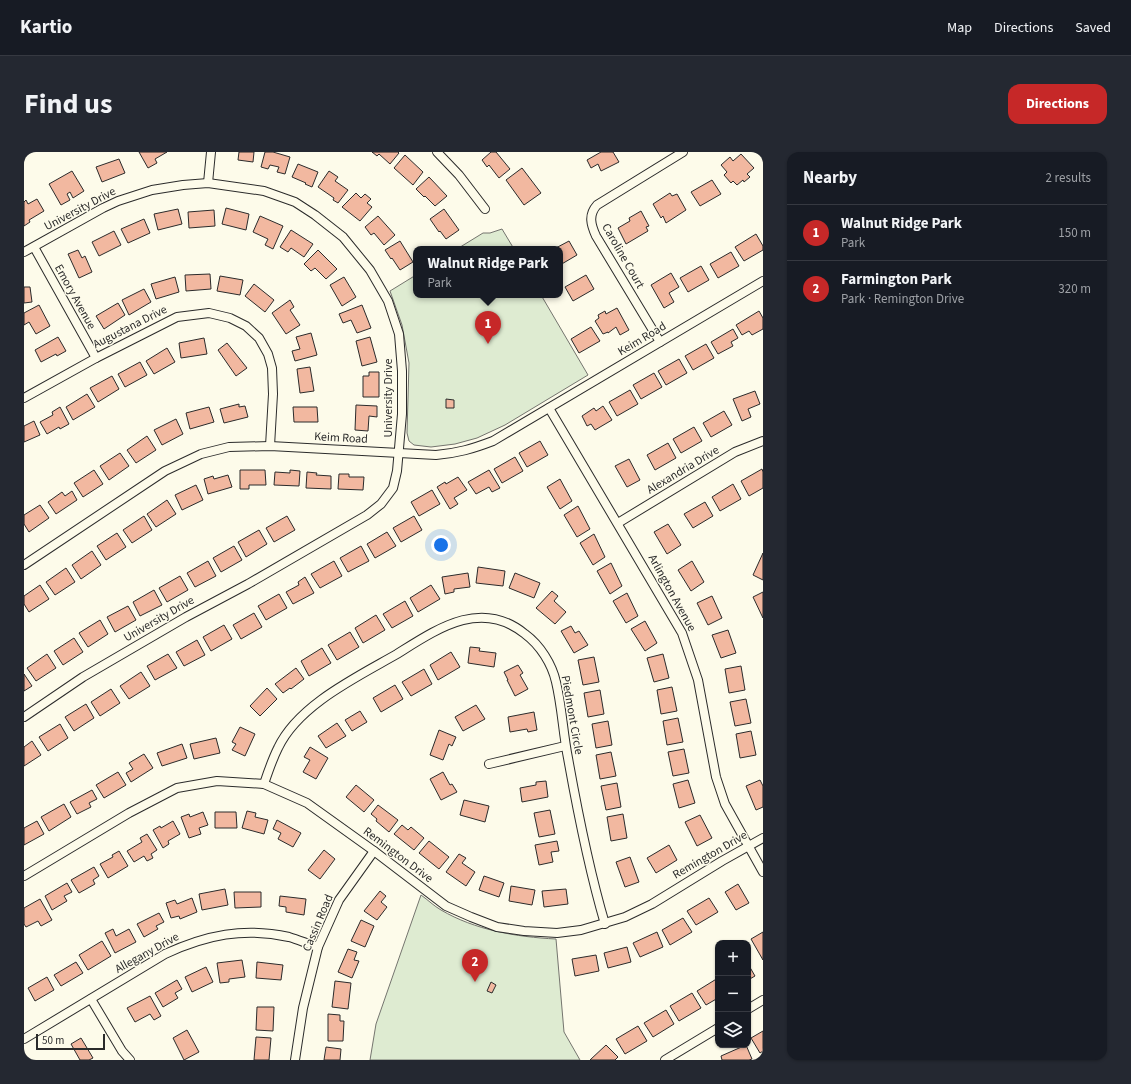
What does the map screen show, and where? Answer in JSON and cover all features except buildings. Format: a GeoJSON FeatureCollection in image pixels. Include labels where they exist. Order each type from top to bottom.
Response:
{"type":"FeatureCollection","features":[{"type":"Feature","properties":{"kind":"street"},"geometry":{"type":"LineString","coordinates":[[208,183],[211,152]]}},
{"type":"Feature","properties":{"kind":"street"},"geometry":{"type":"LineString","coordinates":[[437,152],[459,174],[485,209]]}},
{"type":"Feature","properties":{"kind":"street","name":"Caroline Court"},"geometry":{"type":"LineString","coordinates":[[660,342],[596,236],[592,226],[591,216],[597,205],[683,152]]}},
{"type":"Feature","properties":{"kind":"street","name":"University Drive"},"geometry":{"type":"LineString","coordinates":[[24,252],[103,208],[128,197],[162,188],[208,183],[264,191],[295,202],[315,215],[343,237],[370,270],[388,301],[398,334],[402,371],[402,414],[397,471],[393,488],[381,504],[368,515],[248,584],[186,617],[83,677],[24,717]]}},
{"type":"Feature","properties":{"kind":"street","name":"Emory Avenue"},"geometry":{"type":"LineString","coordinates":[[34,247],[96,358]]}},
{"type":"Feature","properties":{"kind":"street","name":"Keim Road"},"geometry":{"type":"LineString","coordinates":[[24,565],[165,471],[201,454],[229,447],[270,446],[436,455],[458,453],[475,448],[493,441],[763,281]]}},
{"type":"Feature","properties":{"kind":"street","name":"Augustana Drive"},"geometry":{"type":"LineString","coordinates":[[24,398],[96,358],[177,317],[209,313],[230,318],[246,326],[259,338],[264,346],[270,360],[273,394],[270,446]]}},
{"type":"Feature","properties":{"kind":"street","name":"Arlington Avenue"},"geometry":{"type":"LineString","coordinates":[[549,408],[682,633],[698,680],[716,777],[725,804],[763,872]]}},
{"type":"Feature","properties":{"kind":"street","name":"Alexandria Drive"},"geometry":{"type":"LineString","coordinates":[[618,523],[735,452],[763,441]]}},
{"type":"Feature","properties":{"kind":"street","name":"Piedmont Circle"},"geometry":{"type":"LineString","coordinates":[[264,784],[278,747],[295,722],[316,702],[436,630],[465,619],[487,617],[503,622],[521,630],[534,640],[547,660],[556,681],[565,746],[584,844],[605,924]]}},
{"type":"Feature","properties":{"kind":"street"},"geometry":{"type":"LineString","coordinates":[[489,764],[565,746]]}},
{"type":"Feature","properties":{"kind":"street","name":"Remington Drive"},"geometry":{"type":"LineString","coordinates":[[24,876],[129,813],[178,788],[217,781],[264,784],[307,803],[374,851],[446,906],[497,928],[524,932],[558,933],[581,930],[625,917],[652,904],[763,838]]}},
{"type":"Feature","properties":{"kind":"street","name":"Cassin Road"},"geometry":{"type":"LineString","coordinates":[[295,1060],[303,1008],[318,948],[339,900],[374,851]]}},
{"type":"Feature","properties":{"kind":"street","name":"Allegany Drive"},"geometry":{"type":"LineString","coordinates":[[24,1039],[165,954],[215,936],[252,932],[271,934],[290,938],[318,948]]}},
{"type":"Feature","properties":{"kind":"street"},"geometry":{"type":"LineString","coordinates":[[91,999],[122,1051],[130,1060]]}},
{"type":"Feature","properties":{"kind":"street"},"geometry":{"type":"LineString","coordinates":[[751,1008],[763,1000]]}},
{"type":"Feature","properties":{"kind":"street"},"geometry":{"type":"LineString","coordinates":[[665,1060],[715,1030]]}},
{"type":"Feature","properties":{"kind":"green space"},"geometry":{"type":"Polygon","coordinates":[[[502,229],[512,246],[462,246],[483,233],[490,233],[502,229]]]}},
{"type":"Feature","properties":{"kind":"green space"},"geometry":{"type":"Polygon","coordinates":[[[413,277],[413,298],[543,298],[588,375],[505,425],[477,438],[455,444],[431,447],[414,445],[409,441],[407,433],[409,363],[402,325],[390,291],[413,277]]]}},
{"type":"Feature","properties":{"kind":"green space"},"geometry":{"type":"Polygon","coordinates":[[[421,895],[441,910],[468,923],[511,934],[556,939],[564,1032],[580,1060],[370,1060],[376,1024],[421,895]]]}},
{"type":"Feature","properties":{"kind":"place","name":"Walnut Ridge Park"},"geometry":{"type":"Point","coordinates":[488,344]}},
{"type":"Feature","properties":{"kind":"place","name":"Farmington Park"},"geometry":{"type":"Point","coordinates":[475,982]}}]}
